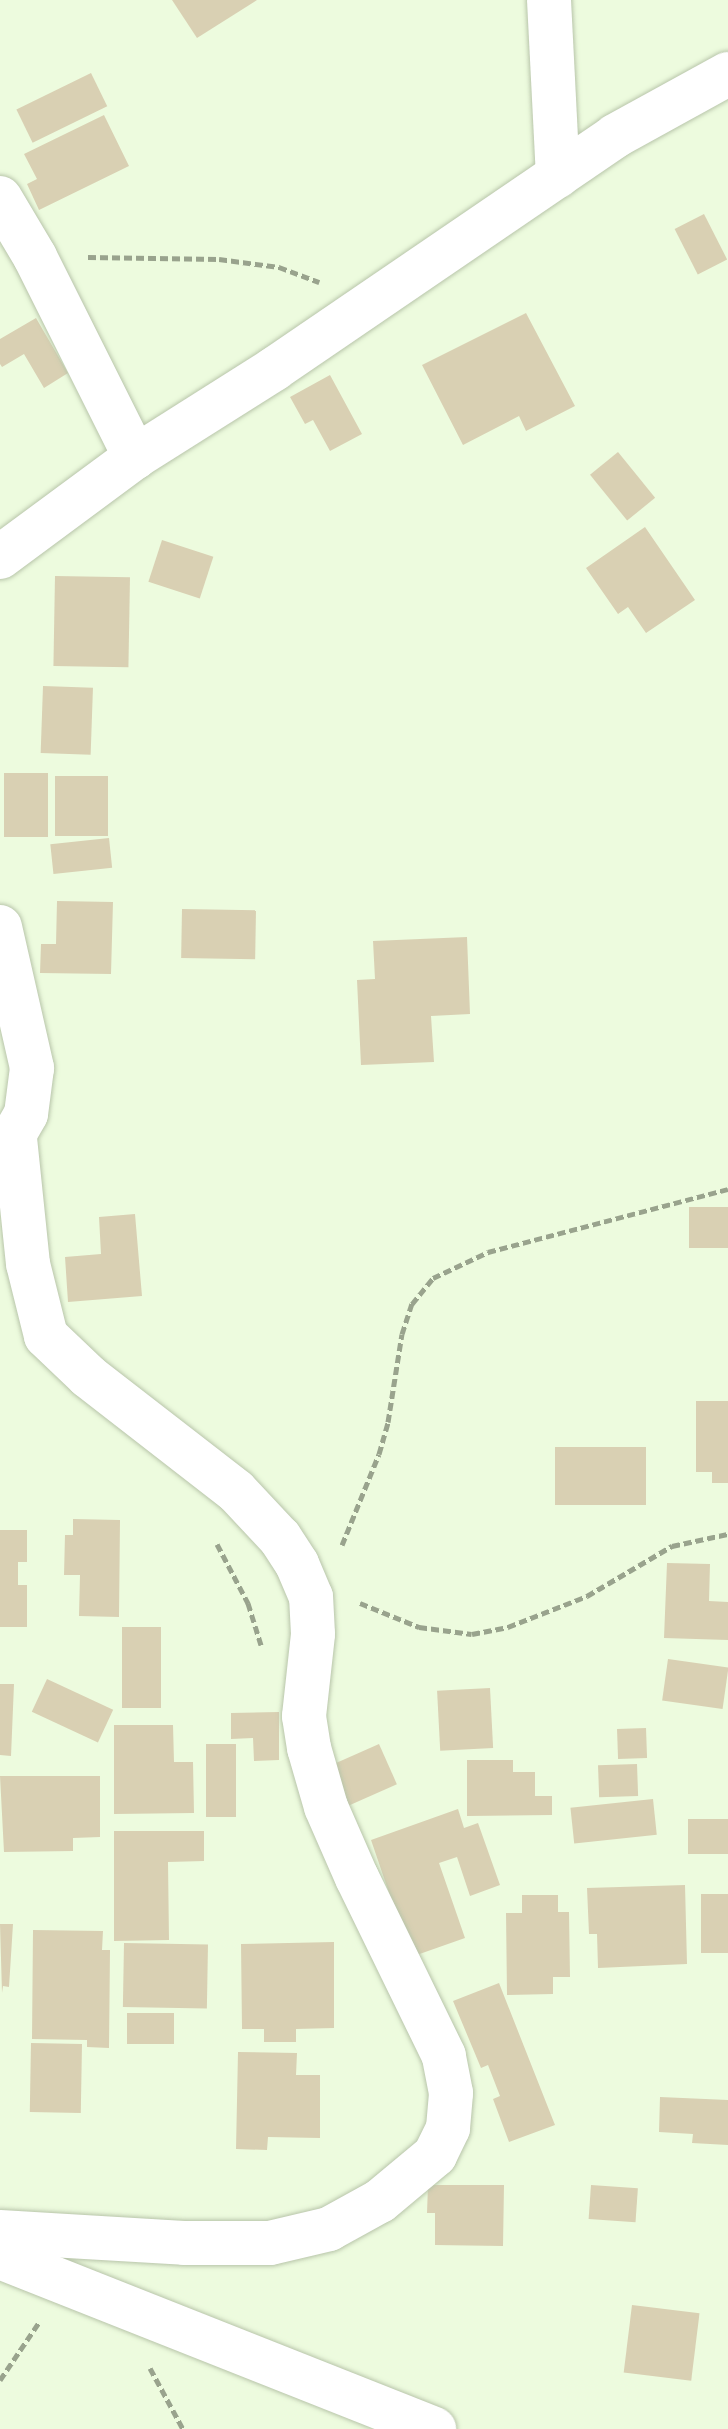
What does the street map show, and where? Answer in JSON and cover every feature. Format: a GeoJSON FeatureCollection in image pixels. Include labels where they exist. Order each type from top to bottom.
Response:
{"type":"FeatureCollection","features":[{"type":"Feature","properties":{"kind":"street"},"geometry":{"type":"LineString","coordinates":[[549,0],[558,176]]}},
{"type":"Feature","properties":{"kind":"street"},"geometry":{"type":"LineString","coordinates":[[0,557],[135,457],[615,136],[728,74]]}},
{"type":"Feature","properties":{"kind":"street"},"geometry":{"type":"LineString","coordinates":[[0,198],[35,257],[135,457]]}},
{"type":"Feature","properties":{"kind":"street"},"geometry":{"type":"LineString","coordinates":[[0,927],[32,1068],[26,1114],[8,1149],[28,1264],[46,1336],[88,1376],[192,1453],[236,1491],[280,1538],[318,1558],[311,1597],[313,1634],[304,1716],[309,1748],[339,1835],[393,1956],[426,2015],[444,2056],[451,2093],[448,2128],[435,2155],[380,2201],[329,2229],[270,2243],[184,2243],[0,2232]]}},
{"type":"Feature","properties":{"kind":"street"},"geometry":{"type":"LineString","coordinates":[[18,2264],[434,2429]]}},
{"type":"Feature","properties":{"kind":"path"},"geometry":{"type":"LineString","coordinates":[[35,257],[219,259],[279,267],[325,285],[359,310]]}},
{"type":"Feature","properties":{"kind":"path"},"geometry":{"type":"LineString","coordinates":[[728,1189],[488,1252],[433,1278],[412,1304],[402,1334],[388,1422],[379,1454],[318,1558],[322,1588],[419,1627],[472,1634],[535,1619],[587,1596],[672,1546],[728,1534]]}},
{"type":"Feature","properties":{"kind":"path"},"geometry":{"type":"LineString","coordinates":[[212,1536],[248,1603],[265,1655]]}},
{"type":"Feature","properties":{"kind":"path"},"geometry":{"type":"LineString","coordinates":[[0,2380],[44,2314],[18,2264]]}},
{"type":"Feature","properties":{"kind":"building"},"geometry":{"type":"Polygon","coordinates":[[[172,0],[257,0],[197,38],[172,0]]]}},
{"type":"Feature","properties":{"kind":"building"},"geometry":{"type":"Polygon","coordinates":[[[91,73],[107,106],[33,143],[16,109],[91,73]]]}},
{"type":"Feature","properties":{"kind":"building"},"geometry":{"type":"Polygon","coordinates":[[[104,115],[129,166],[39,210],[27,184],[37,179],[24,154],[104,115]]]}},
{"type":"Feature","properties":{"kind":"building"},"geometry":{"type":"Polygon","coordinates":[[[704,214],[727,259],[698,274],[675,229],[704,214]]]}},
{"type":"Feature","properties":{"kind":"building"},"geometry":{"type":"Polygon","coordinates":[[[526,313],[575,406],[526,431],[519,416],[463,445],[422,365],[526,313]]]}},
{"type":"Feature","properties":{"kind":"building"},"geometry":{"type":"Polygon","coordinates":[[[36,318],[68,373],[44,388],[24,354],[2,367],[0,364],[0,339],[36,318]]]}},
{"type":"Feature","properties":{"kind":"building"},"geometry":{"type":"Polygon","coordinates":[[[330,375],[362,434],[330,451],[313,420],[305,424],[290,397],[330,375]]]}},
{"type":"Feature","properties":{"kind":"building"},"geometry":{"type":"Polygon","coordinates":[[[618,452],[655,498],[627,521],[590,475],[618,452]]]}},
{"type":"Feature","properties":{"kind":"building"},"geometry":{"type":"Polygon","coordinates":[[[645,527],[695,600],[646,633],[628,607],[618,614],[586,568],[645,527]]]}},
{"type":"Feature","properties":{"kind":"building"},"geometry":{"type":"Polygon","coordinates":[[[162,540],[213,557],[200,599],[148,582],[162,540]]]}},
{"type":"Feature","properties":{"kind":"building"},"geometry":{"type":"Polygon","coordinates":[[[55,576],[130,577],[128,667],[53,666],[55,576]]]}},
{"type":"Feature","properties":{"kind":"building"},"geometry":{"type":"Polygon","coordinates":[[[43,686],[93,688],[91,755],[41,753],[43,686]]]}},
{"type":"Feature","properties":{"kind":"building"},"geometry":{"type":"Polygon","coordinates":[[[4,773],[48,773],[48,837],[4,837],[4,773]]]}},
{"type":"Feature","properties":{"kind":"building"},"geometry":{"type":"Polygon","coordinates":[[[55,776],[108,776],[108,836],[55,836],[55,776]]]}},
{"type":"Feature","properties":{"kind":"building"},"geometry":{"type":"Polygon","coordinates":[[[109,838],[112,868],[53,874],[50,844],[109,838]]]}},
{"type":"Feature","properties":{"kind":"building"},"geometry":{"type":"Polygon","coordinates":[[[57,901],[113,902],[111,974],[40,973],[41,944],[56,944],[57,901]]]}},
{"type":"Feature","properties":{"kind":"building"},"geometry":{"type":"Polygon","coordinates":[[[182,909],[256,910],[255,959],[181,958],[182,909]]]}},
{"type":"Feature","properties":{"kind":"building"},"geometry":{"type":"Polygon","coordinates":[[[467,937],[470,1014],[431,1016],[434,1062],[361,1065],[357,980],[375,979],[373,941],[467,937]]]}},
{"type":"Feature","properties":{"kind":"building"},"geometry":{"type":"Polygon","coordinates":[[[689,1207],[728,1207],[728,1248],[689,1248],[689,1207]]]}},
{"type":"Feature","properties":{"kind":"building"},"geometry":{"type":"Polygon","coordinates":[[[135,1214],[142,1296],[68,1302],[65,1257],[101,1254],[99,1217],[135,1214]]]}},
{"type":"Feature","properties":{"kind":"building"},"geometry":{"type":"Polygon","coordinates":[[[696,1401],[728,1401],[728,1483],[712,1483],[712,1472],[696,1472],[696,1401]]]}},
{"type":"Feature","properties":{"kind":"building"},"geometry":{"type":"Polygon","coordinates":[[[555,1447],[646,1447],[646,1505],[555,1505],[555,1447]]]}},
{"type":"Feature","properties":{"kind":"building"},"geometry":{"type":"Polygon","coordinates":[[[73,1519],[120,1520],[119,1617],[79,1616],[80,1575],[64,1575],[65,1535],[73,1535],[73,1519]]]}},
{"type":"Feature","properties":{"kind":"building"},"geometry":{"type":"Polygon","coordinates":[[[0,1530],[27,1530],[27,1562],[18,1562],[18,1585],[27,1585],[27,1627],[0,1627],[0,1530]]]}},
{"type":"Feature","properties":{"kind":"building"},"geometry":{"type":"Polygon","coordinates":[[[667,1563],[710,1564],[709,1601],[728,1602],[728,1640],[664,1638],[667,1563]]]}},
{"type":"Feature","properties":{"kind":"building"},"geometry":{"type":"Polygon","coordinates":[[[122,1627],[161,1627],[161,1708],[122,1708],[122,1627]]]}},
{"type":"Feature","properties":{"kind":"building"},"geometry":{"type":"Polygon","coordinates":[[[668,1659],[728,1667],[723,1709],[662,1701],[668,1659]]]}},
{"type":"Feature","properties":{"kind":"building"},"geometry":{"type":"Polygon","coordinates":[[[47,1679],[113,1710],[98,1742],[32,1712],[47,1679]]]}},
{"type":"Feature","properties":{"kind":"building"},"geometry":{"type":"Polygon","coordinates":[[[0,1684],[14,1684],[11,1756],[0,1755],[0,1684]]]}},
{"type":"Feature","properties":{"kind":"building"},"geometry":{"type":"Polygon","coordinates":[[[490,1688],[493,1748],[440,1751],[437,1691],[490,1688]]]}},
{"type":"Feature","properties":{"kind":"building"},"geometry":{"type":"Polygon","coordinates":[[[279,1712],[279,1760],[254,1761],[253,1738],[231,1739],[231,1713],[279,1712]]]}},
{"type":"Feature","properties":{"kind":"building"},"geometry":{"type":"Polygon","coordinates":[[[114,1725],[173,1725],[174,1762],[193,1762],[194,1813],[114,1814],[114,1725]]]}},
{"type":"Feature","properties":{"kind":"building"},"geometry":{"type":"Polygon","coordinates":[[[646,1728],[647,1758],[618,1759],[617,1729],[646,1728]]]}},
{"type":"Feature","properties":{"kind":"building"},"geometry":{"type":"Polygon","coordinates":[[[206,1744],[236,1744],[236,1817],[206,1817],[206,1744]]]}},
{"type":"Feature","properties":{"kind":"building"},"geometry":{"type":"Polygon","coordinates":[[[379,1744],[397,1784],[347,1807],[329,1766],[379,1744]]]}},
{"type":"Feature","properties":{"kind":"building"},"geometry":{"type":"Polygon","coordinates":[[[467,1760],[513,1760],[513,1772],[535,1772],[535,1796],[552,1796],[552,1815],[467,1816],[467,1760]]]}},
{"type":"Feature","properties":{"kind":"building"},"geometry":{"type":"Polygon","coordinates":[[[637,1764],[638,1796],[599,1797],[598,1765],[637,1764]]]}},
{"type":"Feature","properties":{"kind":"building"},"geometry":{"type":"Polygon","coordinates":[[[0,1776],[100,1776],[100,1837],[73,1838],[73,1851],[4,1852],[0,1776]]]}},
{"type":"Feature","properties":{"kind":"building"},"geometry":{"type":"Polygon","coordinates":[[[653,1799],[657,1835],[574,1843],[570,1808],[653,1799]]]}},
{"type":"Feature","properties":{"kind":"building"},"geometry":{"type":"Polygon","coordinates":[[[458,1809],[464,1828],[478,1823],[500,1885],[470,1896],[457,1857],[439,1863],[465,1938],[411,1957],[371,1840],[458,1809]]]}},
{"type":"Feature","properties":{"kind":"building"},"geometry":{"type":"Polygon","coordinates":[[[688,1819],[728,1819],[728,1854],[688,1854],[688,1819]]]}},
{"type":"Feature","properties":{"kind":"building"},"geometry":{"type":"Polygon","coordinates":[[[114,1831],[204,1831],[204,1861],[168,1862],[169,1940],[114,1941],[114,1831]]]}},
{"type":"Feature","properties":{"kind":"building"},"geometry":{"type":"Polygon","coordinates":[[[685,1885],[687,1964],[598,1968],[597,1934],[589,1934],[587,1888],[685,1885]]]}},
{"type":"Feature","properties":{"kind":"building"},"geometry":{"type":"Polygon","coordinates":[[[701,1894],[728,1894],[728,1953],[701,1953],[701,1894]]]}},
{"type":"Feature","properties":{"kind":"building"},"geometry":{"type":"Polygon","coordinates":[[[522,1895],[558,1895],[558,1912],[569,1912],[570,1977],[553,1977],[553,1994],[507,1995],[506,1913],[522,1913],[522,1895]]]}},
{"type":"Feature","properties":{"kind":"building"},"geometry":{"type":"Polygon","coordinates":[[[0,1924],[13,1924],[9,1987],[3,1986],[2,1993],[0,1924]]]}},
{"type":"Feature","properties":{"kind":"building"},"geometry":{"type":"Polygon","coordinates":[[[33,1930],[103,1931],[102,1950],[110,1950],[109,2048],[87,2047],[87,2040],[32,2039],[33,1930]]]}},
{"type":"Feature","properties":{"kind":"building"},"geometry":{"type":"Polygon","coordinates":[[[334,1942],[334,2028],[296,2029],[296,2042],[264,2042],[264,2029],[242,2029],[241,1944],[334,1942]]]}},
{"type":"Feature","properties":{"kind":"building"},"geometry":{"type":"Polygon","coordinates":[[[124,1943],[208,1944],[207,2008],[123,2007],[124,1943]]]}},
{"type":"Feature","properties":{"kind":"building"},"geometry":{"type":"Polygon","coordinates":[[[499,1983],[555,2125],[509,2142],[493,2099],[500,2096],[488,2065],[481,2068],[453,2001],[499,1983]]]}},
{"type":"Feature","properties":{"kind":"building"},"geometry":{"type":"Polygon","coordinates":[[[127,2013],[174,2013],[174,2044],[127,2044],[127,2013]]]}},
{"type":"Feature","properties":{"kind":"building"},"geometry":{"type":"Polygon","coordinates":[[[31,2043],[82,2044],[81,2113],[30,2112],[31,2043]]]}},
{"type":"Feature","properties":{"kind":"building"},"geometry":{"type":"Polygon","coordinates":[[[238,2052],[297,2053],[296,2075],[320,2075],[320,2138],[268,2137],[267,2150],[236,2149],[238,2052]]]}},
{"type":"Feature","properties":{"kind":"building"},"geometry":{"type":"Polygon","coordinates":[[[660,2097],[728,2100],[728,2145],[692,2143],[693,2134],[659,2132],[660,2097]]]}},
{"type":"Feature","properties":{"kind":"building"},"geometry":{"type":"Polygon","coordinates":[[[428,2185],[504,2185],[503,2246],[435,2245],[435,2213],[427,2213],[428,2185]]]}},
{"type":"Feature","properties":{"kind":"building"},"geometry":{"type":"Polygon","coordinates":[[[591,2185],[638,2188],[636,2222],[589,2219],[591,2185]]]}},
{"type":"Feature","properties":{"kind":"building"},"geometry":{"type":"Polygon","coordinates":[[[632,2305],[699,2313],[691,2381],[624,2372],[632,2305]]]}}]}
